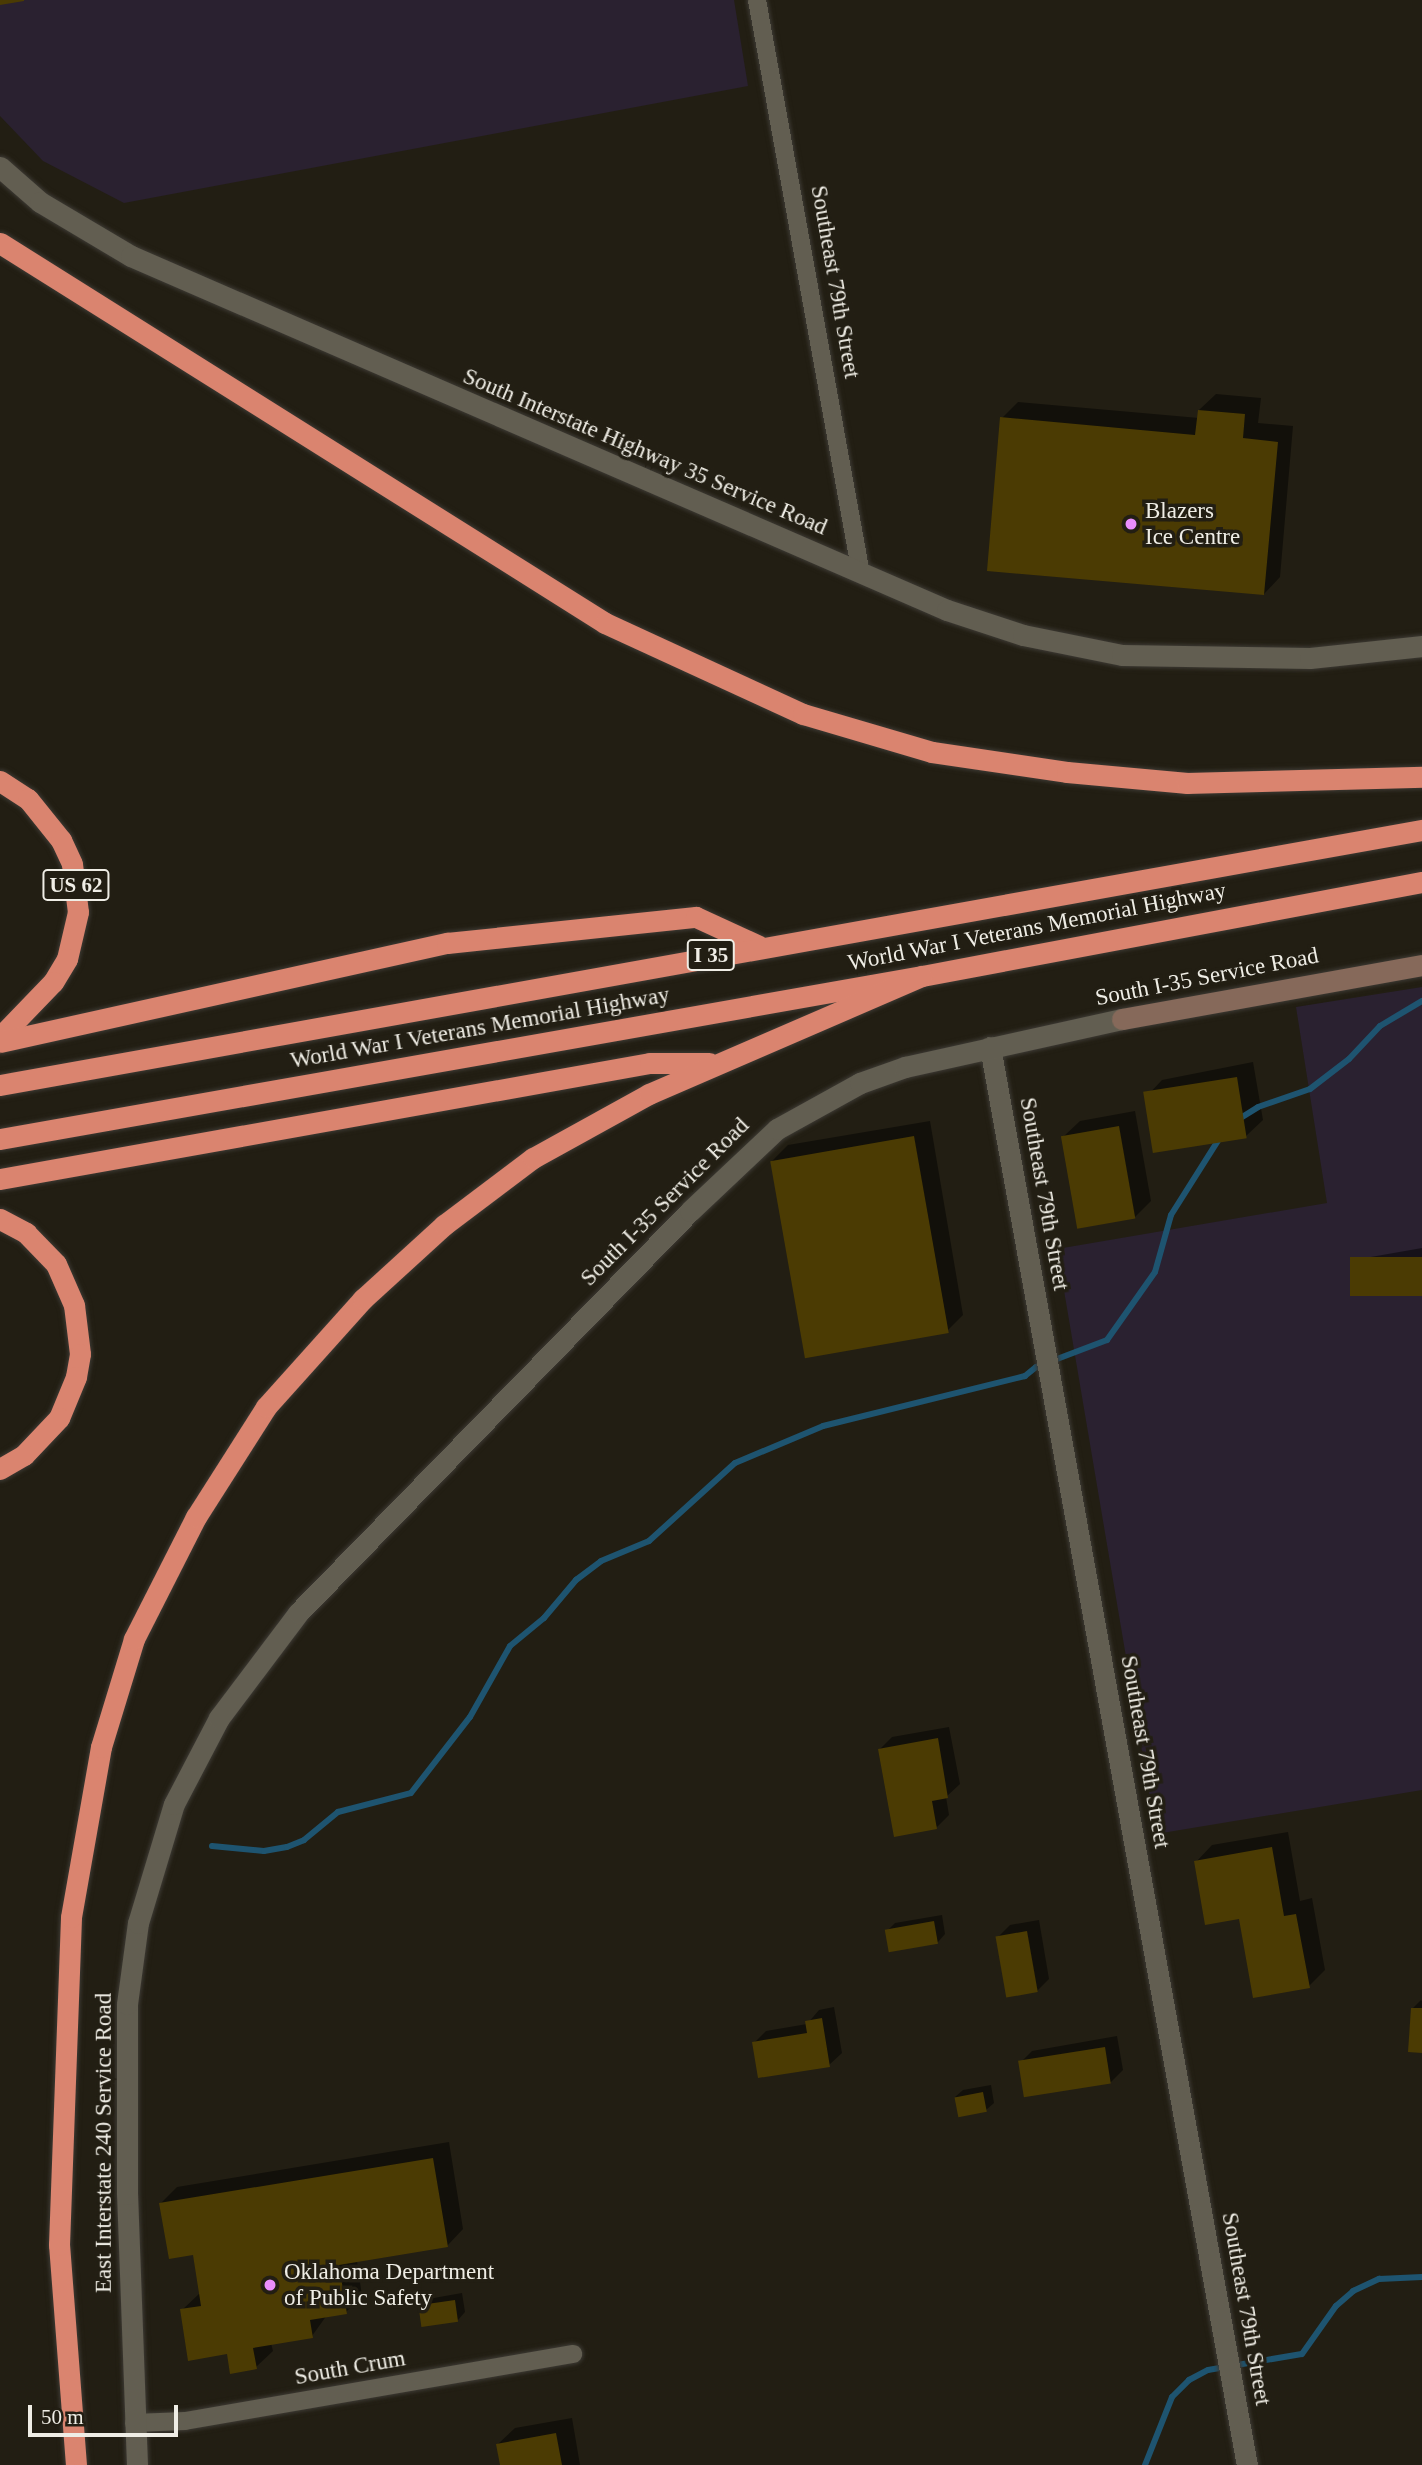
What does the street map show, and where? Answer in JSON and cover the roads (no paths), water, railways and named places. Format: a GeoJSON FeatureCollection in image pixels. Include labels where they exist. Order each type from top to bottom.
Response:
{"type":"FeatureCollection","features":[{"type":"Feature","properties":{"kind":"highway"},"geometry":{"type":"LineString","coordinates":[[0,243],[604,623],[803,713],[932,752],[1068,772],[1187,783],[1422,777]]}},
{"type":"Feature","properties":{"kind":"highway","name":"US 62"},"geometry":{"type":"LineString","coordinates":[[0,781],[28,800],[61,840],[72,864],[78,912],[71,949],[60,971],[0,1040]]}},
{"type":"Feature","properties":{"kind":"highway","name":"World War I Veterans Memorial Highway"},"geometry":{"type":"LineString","coordinates":[[0,1085],[759,946],[1422,830]]}},
{"type":"Feature","properties":{"kind":"highway","name":"World War I Veterans Memorial Highway"},"geometry":{"type":"LineString","coordinates":[[0,1139],[922,976],[1422,882]]}},
{"type":"Feature","properties":{"kind":"highway"},"geometry":{"type":"LineString","coordinates":[[0,1040],[447,943],[696,917],[759,946]]}},
{"type":"Feature","properties":{"kind":"highway"},"geometry":{"type":"LineString","coordinates":[[76,2465],[59,2245],[71,1917],[101,1747],[134,1640],[195,1517],[266,1407],[363,1299],[444,1225],[533,1158],[649,1094],[922,976]]}},
{"type":"Feature","properties":{"kind":"highway"},"geometry":{"type":"LineString","coordinates":[[0,1178],[650,1063],[718,1063]]}},
{"type":"Feature","properties":{"kind":"highway"},"geometry":{"type":"LineString","coordinates":[[0,1219],[26,1233],[56,1264],[74,1305],[80,1354],[76,1377],[59,1418],[24,1455],[0,1469]]}},
{"type":"Feature","properties":{"kind":"main road","name":"South I-35 Service Road"},"geometry":{"type":"LineString","coordinates":[[1122,1019],[1422,965]]}},
{"type":"Feature","properties":{"kind":"street","name":"Southeast 79th Street"},"geometry":{"type":"LineString","coordinates":[[757,0],[861,574]]}},
{"type":"Feature","properties":{"kind":"street","name":"South Interstate Highway 35 Service Road"},"geometry":{"type":"LineString","coordinates":[[0,167],[40,202],[131,256],[947,610],[1023,635],[1122,655],[1310,658],[1422,646]]}},
{"type":"Feature","properties":{"kind":"street","name":"South I-35 Service Road"},"geometry":{"type":"LineString","coordinates":[[298,1613],[690,1211],[777,1129],[860,1083],[905,1067],[1122,1019]]}},
{"type":"Feature","properties":{"kind":"street","name":"Southeast 79th Street"},"geometry":{"type":"LineString","coordinates":[[990,1047],[1247,2465]]}},
{"type":"Feature","properties":{"kind":"street","name":"East Interstate 240 Service Road"},"geometry":{"type":"LineString","coordinates":[[137,2465],[125,2093],[127,2004],[138,1923],[174,1804],[219,1718],[298,1613]]}},
{"type":"Feature","properties":{"kind":"street","name":"South Crum"},"geometry":{"type":"LineString","coordinates":[[134,2423],[185,2421],[573,2354]]}},
{"type":"Feature","properties":{"kind":"waterway"},"geometry":{"type":"LineString","coordinates":[[1239,1119],[1258,1107],[1310,1089],[1349,1059],[1380,1026],[1422,1001]]}},
{"type":"Feature","properties":{"kind":"waterway"},"geometry":{"type":"LineString","coordinates":[[212,1846],[264,1851],[287,1847],[304,1840],[338,1812],[411,1793],[470,1717],[510,1646],[544,1618],[576,1580],[601,1561],[649,1541],[735,1463],[823,1426],[1025,1376],[1036,1367],[1107,1340],[1155,1272],[1171,1215],[1219,1139]]}},
{"type":"Feature","properties":{"kind":"waterway"},"geometry":{"type":"LineString","coordinates":[[1145,2465],[1172,2397],[1189,2380],[1208,2370],[1302,2354],[1336,2306],[1353,2291],[1379,2279],[1422,2277]]}},
{"type":"Feature","properties":{"kind":"place","name":"Blazers Ice Centre"},"geometry":{"type":"Point","coordinates":[1131,524]}},
{"type":"Feature","properties":{"kind":"place","name":"Oklahoma Department of Public Safety"},"geometry":{"type":"Point","coordinates":[270,2285]}}]}
